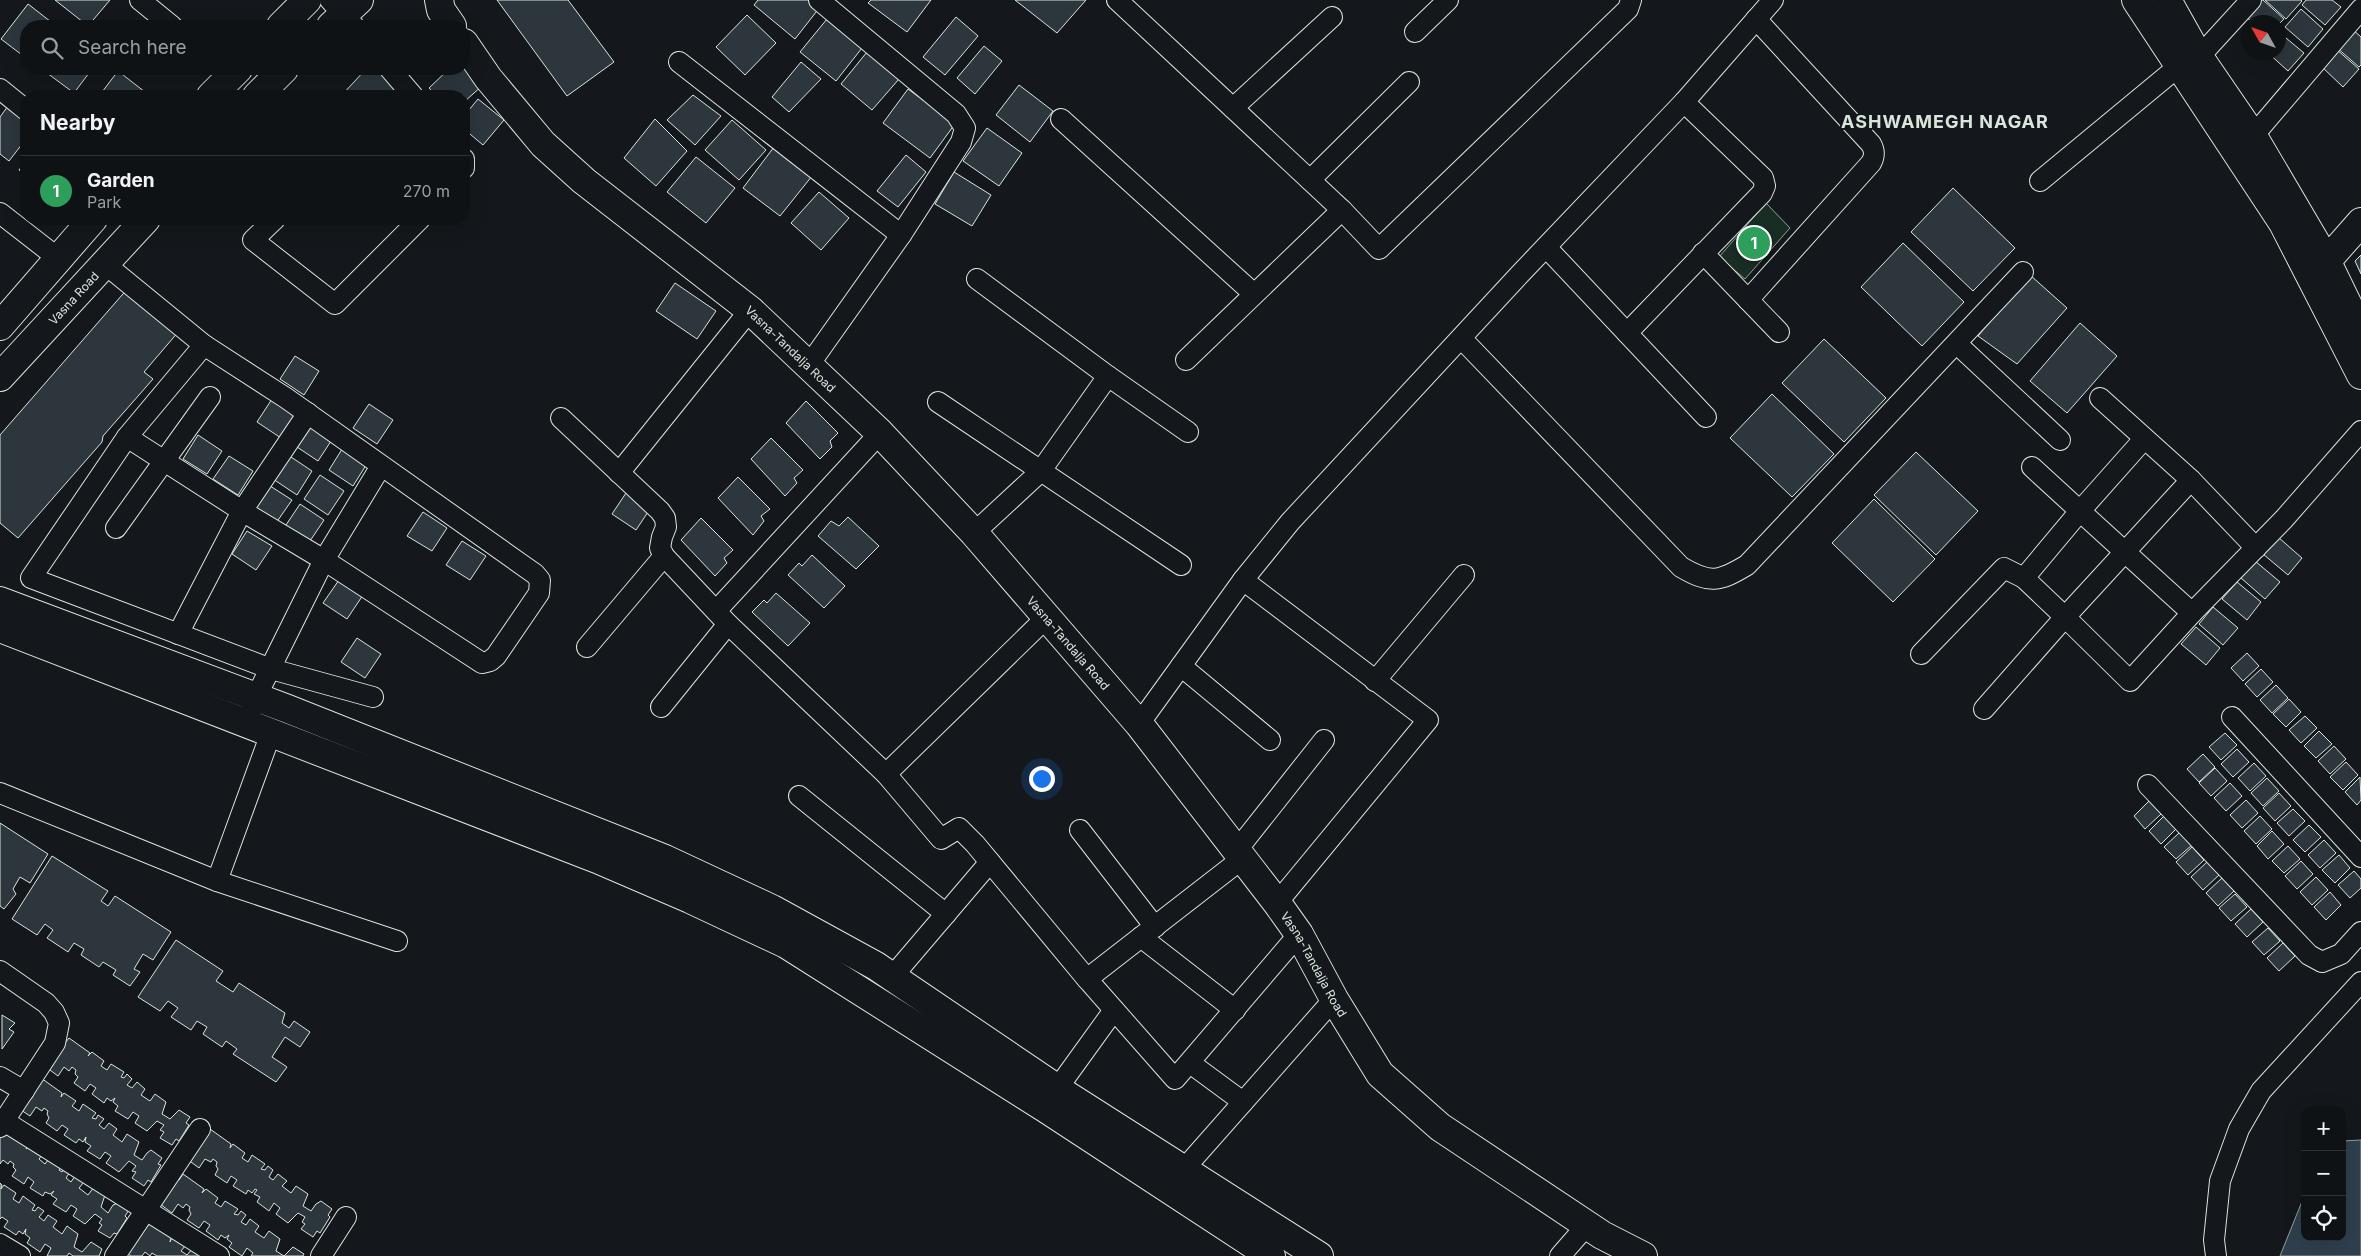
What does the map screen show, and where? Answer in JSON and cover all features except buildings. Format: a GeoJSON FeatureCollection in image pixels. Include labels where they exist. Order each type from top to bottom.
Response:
{"type":"FeatureCollection","features":[{"type":"Feature","properties":{"kind":"street"},"geometry":{"type":"LineString","coordinates":[[140,0],[165,20]]}},
{"type":"Feature","properties":{"kind":"street"},"geometry":{"type":"LineString","coordinates":[[287,20],[308,0]]}},
{"type":"Feature","properties":{"kind":"street"},"geometry":{"type":"LineString","coordinates":[[439,0],[441,10],[448,20]]}},
{"type":"Feature","properties":{"kind":"street"},"geometry":{"type":"LineString","coordinates":[[809,365],[901,235],[961,142],[965,128],[956,114],[819,0]]}},
{"type":"Feature","properties":{"kind":"street"},"geometry":{"type":"LineString","coordinates":[[1118,0],[1342,210],[1379,249],[1628,9],[1631,0]]}},
{"type":"Feature","properties":{"kind":"street"},"geometry":{"type":"LineString","coordinates":[[1415,32],[1448,0]]}},
{"type":"Feature","properties":{"kind":"street"},"geometry":{"type":"LineString","coordinates":[[1139,724],[1243,580],[1335,472],[1684,102],[1773,0]]}},
{"type":"Feature","properties":{"kind":"street"},"geometry":{"type":"LineString","coordinates":[[2136,0],[2253,136],[2319,269],[2361,375]]}},
{"type":"Feature","properties":{"kind":"street"},"geometry":{"type":"LineString","coordinates":[[2167,0],[2189,62],[2283,223],[2319,269],[2361,332]]}},
{"type":"Feature","properties":{"kind":"street"},"geometry":{"type":"LineString","coordinates":[[2040,181],[2189,62],[2251,0]]}},
{"type":"Feature","properties":{"kind":"street"},"geometry":{"type":"LineString","coordinates":[[2253,136],[2361,8]]}},
{"type":"Feature","properties":{"kind":"street"},"geometry":{"type":"LineString","coordinates":[[1233,108],[1332,17]]}},
{"type":"Feature","properties":{"kind":"street"},"geometry":{"type":"LineString","coordinates":[[1748,300],[1871,163],[1874,157],[1874,150],[1871,144],[1756,19]]}},
{"type":"Feature","properties":{"kind":"street","name":"Vasna-Tandalja Road"},"geometry":{"type":"LineString","coordinates":[[470,52],[488,78],[543,144],[584,181],[750,310],[880,433],[974,533],[1139,724],[1277,903],[1299,934],[1334,999],[1380,1074],[1440,1127],[1594,1230],[1643,1256]]}},
{"type":"Feature","properties":{"kind":"street"},"geometry":{"type":"LineString","coordinates":[[679,62],[901,235]]}},
{"type":"Feature","properties":{"kind":"street"},"geometry":{"type":"LineString","coordinates":[[215,90],[228,75]]}},
{"type":"Feature","properties":{"kind":"street"},"geometry":{"type":"LineString","coordinates":[[263,90],[278,75]]}},
{"type":"Feature","properties":{"kind":"street"},"geometry":{"type":"LineString","coordinates":[[395,75],[406,90]]}},
{"type":"Feature","properties":{"kind":"street"},"geometry":{"type":"LineString","coordinates":[[1310,180],[1409,82]]}},
{"type":"Feature","properties":{"kind":"street"},"geometry":{"type":"LineString","coordinates":[[0,89],[20,105]]}},
{"type":"Feature","properties":{"kind":"street"},"geometry":{"type":"LineString","coordinates":[[1626,333],[1762,193],[1765,186],[1763,178],[1684,102]]}},
{"type":"Feature","properties":{"kind":"street"},"geometry":{"type":"LineString","coordinates":[[1061,119],[1254,294]]}},
{"type":"Feature","properties":{"kind":"street"},"geometry":{"type":"LineString","coordinates":[[1186,360],[1342,210]]}},
{"type":"Feature","properties":{"kind":"street"},"geometry":{"type":"LineString","coordinates":[[0,213],[60,259]]}},
{"type":"Feature","properties":{"kind":"street"},"geometry":{"type":"LineString","coordinates":[[2319,269],[2361,222]]}},
{"type":"Feature","properties":{"kind":"street"},"geometry":{"type":"LineString","coordinates":[[0,326],[88,225]]}},
{"type":"Feature","properties":{"kind":"street","name":"Vasna Road"},"geometry":{"type":"LineString","coordinates":[[0,377],[141,225]]}},
{"type":"Feature","properties":{"kind":"street"},"geometry":{"type":"LineString","coordinates":[[269,225],[253,240],[335,304],[414,225]]}},
{"type":"Feature","properties":{"kind":"street"},"geometry":{"type":"LineString","coordinates":[[1546,247],[1706,417]]}},
{"type":"Feature","properties":{"kind":"street"},"geometry":{"type":"LineString","coordinates":[[1703,253],[1779,332]]}},
{"type":"Feature","properties":{"kind":"street"},"geometry":{"type":"LineString","coordinates":[[105,264],[204,345],[308,413],[535,574],[540,580],[539,593],[496,656],[490,661],[482,663],[324,560],[242,512],[128,437]]}},
{"type":"Feature","properties":{"kind":"street"},"geometry":{"type":"LineString","coordinates":[[1462,339],[1681,567],[1706,579],[1725,578],[1747,565],[2023,272]]}},
{"type":"Feature","properties":{"kind":"street"},"geometry":{"type":"LineString","coordinates":[[977,279],[1108,376],[1188,432]]}},
{"type":"Feature","properties":{"kind":"street"},"geometry":{"type":"LineString","coordinates":[[619,473],[750,310]]}},
{"type":"Feature","properties":{"kind":"street"},"geometry":{"type":"LineString","coordinates":[[1957,344],[2060,440]]}},
{"type":"Feature","properties":{"kind":"street"},"geometry":{"type":"LineString","coordinates":[[204,345],[128,437],[31,578],[271,669],[373,697]]}},
{"type":"Feature","properties":{"kind":"street"},"geometry":{"type":"LineString","coordinates":[[974,533],[1040,472],[1108,376]]}},
{"type":"Feature","properties":{"kind":"street"},"geometry":{"type":"LineString","coordinates":[[116,528],[210,397]]}},
{"type":"Feature","properties":{"kind":"street"},"geometry":{"type":"LineString","coordinates":[[2100,398],[2191,480],[2256,548]]}},
{"type":"Feature","properties":{"kind":"street"},"geometry":{"type":"LineString","coordinates":[[938,402],[1181,565]]}},
{"type":"Feature","properties":{"kind":"street"},"geometry":{"type":"LineString","coordinates":[[178,634],[242,512],[308,413]]}},
{"type":"Feature","properties":{"kind":"street"},"geometry":{"type":"LineString","coordinates":[[561,418],[665,518],[666,527],[660,548],[664,556],[722,617],[886,774],[941,839],[959,828],[1175,1079],[1299,934]]}},
{"type":"Feature","properties":{"kind":"street"},"geometry":{"type":"LineString","coordinates":[[1922,654],[2004,568],[2024,578],[2130,681],[2192,613],[2256,548],[2361,431]]}},
{"type":"Feature","properties":{"kind":"street"},"geometry":{"type":"LineString","coordinates":[[661,707],[722,617],[880,433]]}},
{"type":"Feature","properties":{"kind":"street"},"geometry":{"type":"LineString","coordinates":[[2024,578],[2144,439]]}},
{"type":"Feature","properties":{"kind":"street"},"geometry":{"type":"LineString","coordinates":[[246,723],[256,697],[324,560],[382,466]]}},
{"type":"Feature","properties":{"kind":"street"},"geometry":{"type":"LineString","coordinates":[[2032,467],[2192,613]]}},
{"type":"Feature","properties":{"kind":"street"},"geometry":{"type":"LineString","coordinates":[[1984,709],[2065,617],[2191,480]]}},
{"type":"Feature","properties":{"kind":"street"},"geometry":{"type":"LineString","coordinates":[[587,647],[664,556]]}},
{"type":"Feature","properties":{"kind":"street"},"geometry":{"type":"LineString","coordinates":[[1376,681],[1464,575]]}},
{"type":"Feature","properties":{"kind":"street"},"geometry":{"type":"LineString","coordinates":[[1243,580],[1428,720],[1277,903]]}},
{"type":"Feature","properties":{"kind":"street"},"geometry":{"type":"LineString","coordinates":[[0,601],[256,697],[665,859],[772,909],[892,977],[1057,1089],[1319,1256]]}},
{"type":"Feature","properties":{"kind":"street"},"geometry":{"type":"LineString","coordinates":[[886,774],[1047,617]]}},
{"type":"Feature","properties":{"kind":"street"},"geometry":{"type":"LineString","coordinates":[[0,628],[597,859],[690,899],[786,944],[1046,1108],[1271,1256]]}},
{"type":"Feature","properties":{"kind":"street"},"geometry":{"type":"LineString","coordinates":[[1181,666],[1270,740]]}},
{"type":"Feature","properties":{"kind":"street"},"geometry":{"type":"LineString","coordinates":[[2232,717],[2361,857]]}},
{"type":"Feature","properties":{"kind":"street"},"geometry":{"type":"LineString","coordinates":[[217,881],[272,733]]}},
{"type":"Feature","properties":{"kind":"street"},"geometry":{"type":"LineString","coordinates":[[1087,979],[1148,932],[1240,854],[1324,740]]}},
{"type":"Feature","properties":{"kind":"street"},"geometry":{"type":"LineString","coordinates":[[2148,785],[2309,955],[2322,962],[2341,954],[2361,932]]}},
{"type":"Feature","properties":{"kind":"street"},"geometry":{"type":"LineString","coordinates":[[0,793],[217,881],[397,941]]}},
{"type":"Feature","properties":{"kind":"street"},"geometry":{"type":"LineString","coordinates":[[799,796],[946,914]]}},
{"type":"Feature","properties":{"kind":"street"},"geometry":{"type":"LineString","coordinates":[[1080,830],[1148,932],[1235,1010]]}},
{"type":"Feature","properties":{"kind":"street"},"geometry":{"type":"LineString","coordinates":[[892,977],[990,862]]}},
{"type":"Feature","properties":{"kind":"street"},"geometry":{"type":"LineString","coordinates":[[0,971],[46,1003],[54,1012],[59,1023],[55,1043],[2,1124],[219,1256]]}},
{"type":"Feature","properties":{"kind":"street"},"geometry":{"type":"LineString","coordinates":[[2216,1256],[2214,1240],[2220,1181],[2239,1129],[2261,1091],[2361,982]]}},
{"type":"Feature","properties":{"kind":"street"},"geometry":{"type":"LineString","coordinates":[[1184,1170],[1334,999]]}},
{"type":"Feature","properties":{"kind":"street"},"geometry":{"type":"LineString","coordinates":[[1057,1089],[1114,1010]]}},
{"type":"Feature","properties":{"kind":"street"},"geometry":{"type":"LineString","coordinates":[[1190,1063],[1243,1102]]}},
{"type":"Feature","properties":{"kind":"street"},"geometry":{"type":"LineString","coordinates":[[0,1077],[24,1091]]}},
{"type":"Feature","properties":{"kind":"street"},"geometry":{"type":"LineString","coordinates":[[115,1256],[147,1211],[200,1129]]}},
{"type":"Feature","properties":{"kind":"street"},"geometry":{"type":"LineString","coordinates":[[320,1256],[346,1217]]}},
{"type":"Feature","properties":{"kind":"street"},"geometry":{"type":"LineString","coordinates":[[1560,1256],[1594,1230],[1629,1256]]}},
{"type":"Feature","properties":{"kind":"street"},"geometry":{"type":"LineString","coordinates":[[0,1244],[20,1256]]}},
{"type":"Feature","properties":{"kind":"green space"},"geometry":{"type":"Polygon","coordinates":[[[1766,203],[1790,228],[1745,279],[1719,257],[1766,203]]]}},
{"type":"Feature","properties":{"kind":"water"},"geometry":{"type":"Polygon","coordinates":[[[2361,1140],[2361,1256],[2280,1256],[2301,1204],[2301,1241],[2346,1241],[2346,1141],[2361,1140]]]}},
{"type":"Feature","properties":{"kind":"place","name":"Garden"},"geometry":{"type":"Point","coordinates":[1754,243]}},
{"type":"Feature","properties":{"kind":"district","name":"ASHWAMEGH NAGAR"},"geometry":{"type":"Point","coordinates":[1945,121]}}]}
